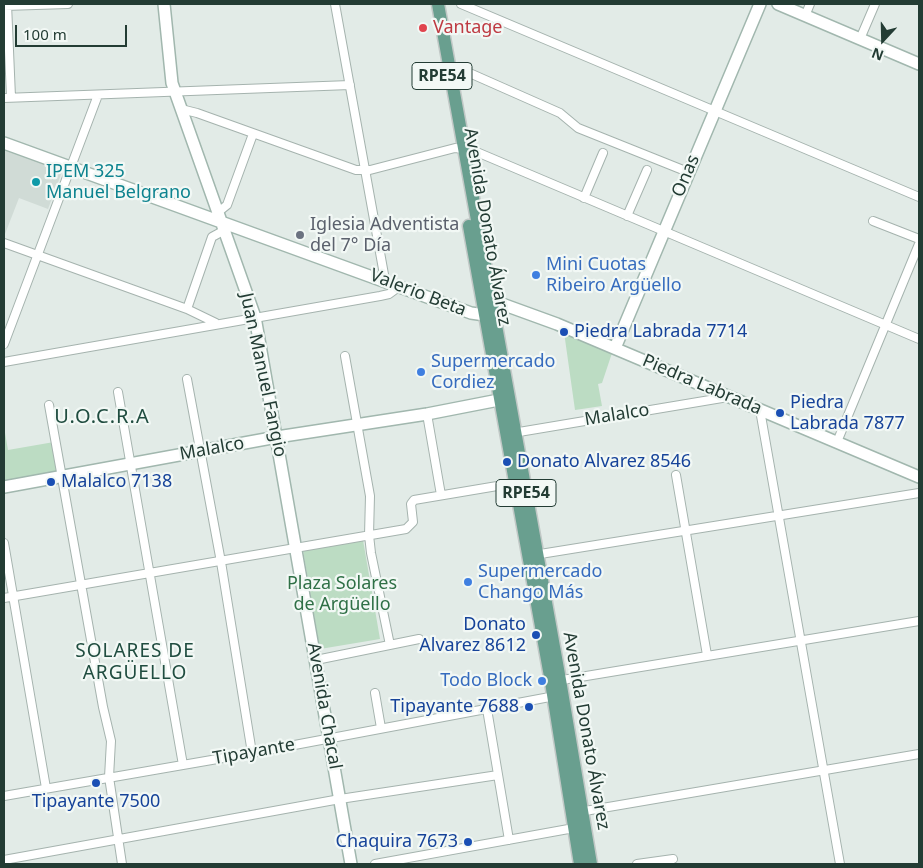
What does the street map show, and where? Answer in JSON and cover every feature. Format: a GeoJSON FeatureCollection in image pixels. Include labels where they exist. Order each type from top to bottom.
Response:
{"type":"FeatureCollection","features":[{"type":"Feature","properties":{"kind":"main road","name":"Juan Manuel Fangio"},"geometry":{"type":"LineString","coordinates":[[164,4],[169,69],[175,92],[255,317],[297,548]]}},
{"type":"Feature","properties":{"kind":"main road","name":"Avenida Donato Álvarez"},"geometry":{"type":"LineString","coordinates":[[429,4],[459,147],[556,681],[577,813],[591,864]]}},
{"type":"Feature","properties":{"kind":"main road","name":"Avenida Donato Álvarez"},"geometry":{"type":"LineString","coordinates":[[438,4],[459,147]]}},
{"type":"Feature","properties":{"kind":"main road","name":"Onas"},"geometry":{"type":"LineString","coordinates":[[615,348],[760,4]]}},
{"type":"Feature","properties":{"kind":"main road"},"geometry":{"type":"LineString","coordinates":[[778,4],[919,64]]}},
{"type":"Feature","properties":{"kind":"main road","name":"Valerio Beta"},"geometry":{"type":"LineString","coordinates":[[4,143],[385,280],[471,313],[488,308]]}},
{"type":"Feature","properties":{"kind":"main road","name":"Piedra Labrada"},"geometry":{"type":"LineString","coordinates":[[488,308],[615,348],[919,477]]}},
{"type":"Feature","properties":{"kind":"main road","name":"Malalco"},"geometry":{"type":"LineString","coordinates":[[4,487],[276,437],[427,414],[504,399]]}},
{"type":"Feature","properties":{"kind":"main road","name":"Avenida Donato Álvarez"},"geometry":{"type":"LineString","coordinates":[[511,433],[515,483],[532,555]]}},
{"type":"Feature","properties":{"kind":"main road","name":"Avenida Chacal"},"geometry":{"type":"LineString","coordinates":[[297,548],[351,864]]}},
{"type":"Feature","properties":{"kind":"main road","name":"Avenida Donato Álvarez"},"geometry":{"type":"LineString","coordinates":[[577,813],[574,828],[580,864]]}},
{"type":"Feature","properties":{"kind":"street"},"geometry":{"type":"LineString","coordinates":[[68,4],[6,5],[7,98],[350,85]]}},
{"type":"Feature","properties":{"kind":"street"},"geometry":{"type":"LineString","coordinates":[[335,4],[385,280]]}},
{"type":"Feature","properties":{"kind":"street"},"geometry":{"type":"LineString","coordinates":[[461,4],[919,197]]}},
{"type":"Feature","properties":{"kind":"street"},"geometry":{"type":"LineString","coordinates":[[805,16],[810,4]]}},
{"type":"Feature","properties":{"kind":"street"},"geometry":{"type":"LineString","coordinates":[[860,39],[875,4]]}},
{"type":"Feature","properties":{"kind":"street"},"geometry":{"type":"LineString","coordinates":[[448,73],[465,72],[560,112],[578,128],[688,172]]}},
{"type":"Feature","properties":{"kind":"street"},"geometry":{"type":"LineString","coordinates":[[4,341],[98,94]]}},
{"type":"Feature","properties":{"kind":"street"},"geometry":{"type":"LineString","coordinates":[[182,109],[197,112],[356,170],[365,171],[459,147],[919,339]]}},
{"type":"Feature","properties":{"kind":"street"},"geometry":{"type":"LineString","coordinates":[[187,309],[212,237],[227,205],[253,134]]}},
{"type":"Feature","properties":{"kind":"street"},"geometry":{"type":"LineString","coordinates":[[584,198],[603,152]]}},
{"type":"Feature","properties":{"kind":"street"},"geometry":{"type":"LineString","coordinates":[[627,216],[647,170]]}},
{"type":"Feature","properties":{"kind":"street"},"geometry":{"type":"LineString","coordinates":[[873,221],[919,239]]}},
{"type":"Feature","properties":{"kind":"street"},"geometry":{"type":"LineString","coordinates":[[4,243],[187,309],[216,323]]}},
{"type":"Feature","properties":{"kind":"street"},"geometry":{"type":"LineString","coordinates":[[837,442],[919,244]]}},
{"type":"Feature","properties":{"kind":"street"},"geometry":{"type":"LineString","coordinates":[[4,362],[216,323],[380,296],[389,294],[400,286]]}},
{"type":"Feature","properties":{"kind":"street"},"geometry":{"type":"LineString","coordinates":[[346,356],[370,496],[369,535],[390,645]]}},
{"type":"Feature","properties":{"kind":"street"},"geometry":{"type":"LineString","coordinates":[[187,378],[221,562],[252,753]]}},
{"type":"Feature","properties":{"kind":"street"},"geometry":{"type":"LineString","coordinates":[[118,392],[183,765]]}},
{"type":"Feature","properties":{"kind":"street","name":"Malalco"},"geometry":{"type":"LineString","coordinates":[[511,433],[729,397]]}},
{"type":"Feature","properties":{"kind":"street"},"geometry":{"type":"LineString","coordinates":[[49,405],[64,476],[103,707],[111,741],[109,777],[122,864]]}},
{"type":"Feature","properties":{"kind":"street"},"geometry":{"type":"LineString","coordinates":[[760,410],[840,864]]}},
{"type":"Feature","properties":{"kind":"street"},"geometry":{"type":"LineString","coordinates":[[427,414],[441,495]]}},
{"type":"Feature","properties":{"kind":"street"},"geometry":{"type":"LineString","coordinates":[[676,475],[707,655]]}},
{"type":"Feature","properties":{"kind":"street"},"geometry":{"type":"LineString","coordinates":[[4,598],[409,528],[413,522],[411,507],[414,500],[515,483]]}},
{"type":"Feature","properties":{"kind":"street"},"geometry":{"type":"LineString","coordinates":[[532,555],[919,493]]}},
{"type":"Feature","properties":{"kind":"street"},"geometry":{"type":"LineString","coordinates":[[4,543],[46,788]]}},
{"type":"Feature","properties":{"kind":"street"},"geometry":{"type":"LineString","coordinates":[[556,681],[919,621]]}},
{"type":"Feature","properties":{"kind":"street"},"geometry":{"type":"LineString","coordinates":[[316,660],[419,639]]}},
{"type":"Feature","properties":{"kind":"street"},"geometry":{"type":"LineString","coordinates":[[375,692],[381,728]]}},
{"type":"Feature","properties":{"kind":"street","name":"Tipayante"},"geometry":{"type":"LineString","coordinates":[[4,796],[252,753],[558,696]]}},
{"type":"Feature","properties":{"kind":"street"},"geometry":{"type":"LineString","coordinates":[[487,709],[509,840]]}},
{"type":"Feature","properties":{"kind":"street"},"geometry":{"type":"LineString","coordinates":[[577,813],[919,754]]}},
{"type":"Feature","properties":{"kind":"street"},"geometry":{"type":"LineString","coordinates":[[4,860],[498,774]]}},
{"type":"Feature","properties":{"kind":"street"},"geometry":{"type":"LineString","coordinates":[[375,864],[574,828]]}},
{"type":"Feature","properties":{"kind":"street"},"geometry":{"type":"LineString","coordinates":[[637,864],[673,859]]}},
{"type":"Feature","properties":{"kind":"shaded area","name":"IPEM 325 Manuel Belgrano"},"geometry":{"type":"Polygon","coordinates":[[[4,147],[63,169],[48,209],[19,198],[5,234],[4,147]]]}},
{"type":"Feature","properties":{"kind":"green space"},"geometry":{"type":"Polygon","coordinates":[[[564,332],[612,353],[602,383],[598,384],[602,406],[575,410],[564,332]]]}},
{"type":"Feature","properties":{"kind":"green space"},"geometry":{"type":"Polygon","coordinates":[[[4,427],[8,450],[54,442],[59,473],[4,482],[4,427]]]}},
{"type":"Feature","properties":{"kind":"green space","name":"Plaza Solares de Argüello"},"geometry":{"type":"Polygon","coordinates":[[[363,540],[380,639],[320,649],[303,550],[363,540]]]}},
{"type":"Feature","properties":{"kind":"place","name":"Vantage"},"geometry":{"type":"Point","coordinates":[423,28]}},
{"type":"Feature","properties":{"kind":"place","name":"IPEM 325 Manuel Belgrano"},"geometry":{"type":"Point","coordinates":[36,182]}},
{"type":"Feature","properties":{"kind":"place","name":"Iglesia Adventista del 7° Día"},"geometry":{"type":"Point","coordinates":[300,235]}},
{"type":"Feature","properties":{"kind":"place","name":"Mini Cuotas Ribeiro Argüello"},"geometry":{"type":"Point","coordinates":[536,275]}},
{"type":"Feature","properties":{"kind":"place","name":"Piedra Labrada 7714"},"geometry":{"type":"Point","coordinates":[564,332]}},
{"type":"Feature","properties":{"kind":"place","name":"Supermercado Cordiez"},"geometry":{"type":"Point","coordinates":[421,372]}},
{"type":"Feature","properties":{"kind":"place","name":"Piedra Labrada 7877"},"geometry":{"type":"Point","coordinates":[780,413]}},
{"type":"Feature","properties":{"kind":"place","name":"Donato Alvarez 8546"},"geometry":{"type":"Point","coordinates":[507,462]}},
{"type":"Feature","properties":{"kind":"place","name":"Malalco 7138"},"geometry":{"type":"Point","coordinates":[51,482]}},
{"type":"Feature","properties":{"kind":"place","name":"Supermercado Chango Más"},"geometry":{"type":"Point","coordinates":[468,582]}},
{"type":"Feature","properties":{"kind":"place","name":"Donato Alvarez 8612"},"geometry":{"type":"Point","coordinates":[536,635]}},
{"type":"Feature","properties":{"kind":"place","name":"Todo Block"},"geometry":{"type":"Point","coordinates":[542,681]}},
{"type":"Feature","properties":{"kind":"place","name":"Tipayante 7688"},"geometry":{"type":"Point","coordinates":[529,707]}},
{"type":"Feature","properties":{"kind":"place","name":"Tipayante 7500"},"geometry":{"type":"Point","coordinates":[96,783]}},
{"type":"Feature","properties":{"kind":"place","name":"Chaquira 7673"},"geometry":{"type":"Point","coordinates":[468,842]}},
{"type":"Feature","properties":{"kind":"district","name":"U.O.C.R.A"},"geometry":{"type":"Point","coordinates":[102,417]}},
{"type":"Feature","properties":{"kind":"district","name":"SOLARES DE ARGÜELLO"},"geometry":{"type":"Point","coordinates":[135,663]}}]}
